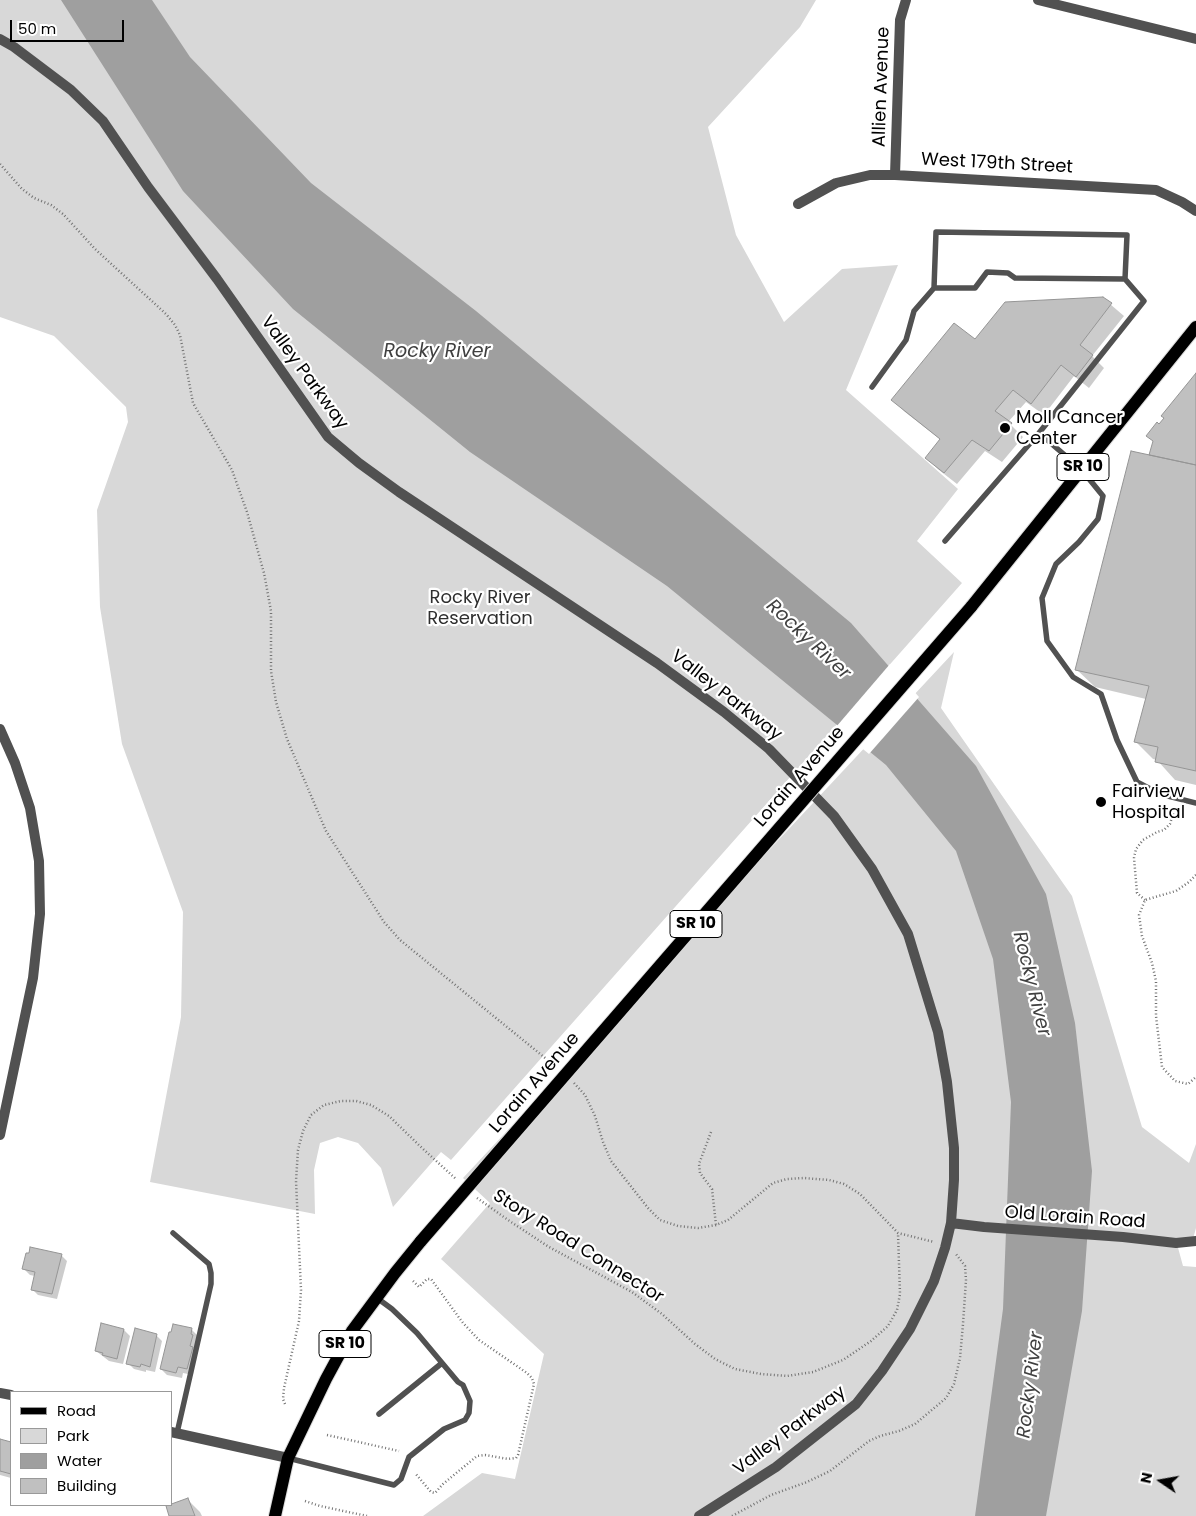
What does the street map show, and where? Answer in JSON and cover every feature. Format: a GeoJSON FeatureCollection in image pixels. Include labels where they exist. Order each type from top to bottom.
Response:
{"type":"FeatureCollection","features":[{"type":"Feature","properties":{"kind":"main road","name":"Lorain Avenue"},"geometry":{"type":"LineString","coordinates":[[376,1298],[421,1241],[971,607],[1196,327]]}},
{"type":"Feature","properties":{"kind":"main road","name":"SR 10"},"geometry":{"type":"LineString","coordinates":[[275,1516],[288,1458],[326,1379],[352,1331],[376,1298]]}},
{"type":"Feature","properties":{"kind":"street","name":"Allien Avenue"},"geometry":{"type":"LineString","coordinates":[[896,175],[900,20],[906,0]]}},
{"type":"Feature","properties":{"kind":"street"},"geometry":{"type":"LineString","coordinates":[[1038,0],[1196,38]]}},
{"type":"Feature","properties":{"kind":"street","name":"Valley Parkway"},"geometry":{"type":"LineString","coordinates":[[0,39],[14,47],[71,90],[103,121],[148,188],[217,279],[328,437],[399,492],[658,664],[724,712],[769,749],[834,816],[872,869],[908,934],[938,1032],[948,1082],[954,1148],[951,1223],[934,1281],[910,1329],[882,1371],[856,1404],[776,1467],[699,1516]]}},
{"type":"Feature","properties":{"kind":"street","name":"West 179th Street"},"geometry":{"type":"LineString","coordinates":[[798,204],[836,183],[870,175],[896,175],[1156,190],[1196,211]]}},
{"type":"Feature","properties":{"kind":"street"},"geometry":{"type":"LineString","coordinates":[[0,729],[30,808],[39,861],[40,914],[33,978],[0,1135]]}},
{"type":"Feature","properties":{"kind":"street","name":"Old Lorain Road"},"geometry":{"type":"LineString","coordinates":[[951,1223],[1176,1243],[1196,1241]]}},
{"type":"Feature","properties":{"kind":"street"},"geometry":{"type":"LineString","coordinates":[[174,1432],[288,1458]]}},
{"type":"Feature","properties":{"kind":"lane"},"geometry":{"type":"LineString","coordinates":[[872,387],[906,340],[914,311],[934,288],[936,232],[1127,235],[1125,279],[1144,301],[1039,433],[945,541]]}},
{"type":"Feature","properties":{"kind":"lane"},"geometry":{"type":"LineString","coordinates":[[934,288],[975,288],[987,272],[1008,273],[1015,278],[1125,279]]}},
{"type":"Feature","properties":{"kind":"lane"},"geometry":{"type":"LineString","coordinates":[[1039,433],[1081,469],[1103,496],[1098,519],[1079,542],[1056,564],[1052,572],[1042,598],[1047,641],[1073,677],[1101,694],[1117,740],[1137,782],[1160,794],[1196,803]]}},
{"type":"Feature","properties":{"kind":"lane"},"geometry":{"type":"LineString","coordinates":[[173,1233],[209,1264],[211,1273],[211,1284],[174,1432]]}},
{"type":"Feature","properties":{"kind":"lane"},"geometry":{"type":"LineString","coordinates":[[288,1458],[394,1485],[401,1479],[409,1457],[444,1429],[464,1420],[469,1413],[470,1401],[466,1390],[417,1334],[392,1309],[376,1298]]}},
{"type":"Feature","properties":{"kind":"lane"},"geometry":{"type":"LineString","coordinates":[[379,1414],[442,1363]]}},
{"type":"Feature","properties":{"kind":"path"},"geometry":{"type":"LineString","coordinates":[[0,164],[22,189],[34,198],[51,204],[63,214],[95,249],[166,314],[177,330],[183,346],[193,403],[232,470],[249,520],[264,573],[271,612],[271,671],[276,702],[287,739],[326,831],[384,922],[400,940],[558,1068]]}},
{"type":"Feature","properties":{"kind":"path"},"geometry":{"type":"LineString","coordinates":[[1145,900],[1137,893],[1134,858],[1136,849],[1143,840],[1164,830],[1170,824],[1178,798]]}},
{"type":"Feature","properties":{"kind":"path"},"geometry":{"type":"LineString","coordinates":[[1145,900],[1176,891],[1196,875]]}},
{"type":"Feature","properties":{"kind":"path"},"geometry":{"type":"LineString","coordinates":[[1145,900],[1139,915],[1142,936],[1152,963],[1156,981],[1156,1016],[1162,1067],[1175,1081],[1188,1084],[1196,1077]]}},
{"type":"Feature","properties":{"kind":"path"},"geometry":{"type":"LineString","coordinates":[[572,1080],[586,1095],[611,1161],[624,1180],[660,1220],[678,1226],[698,1228],[716,1225],[728,1220],[774,1183],[787,1179],[804,1178],[829,1180],[844,1184],[860,1194],[898,1233],[935,1242]]}},
{"type":"Feature","properties":{"kind":"path"},"geometry":{"type":"LineString","coordinates":[[285,1404],[283,1399],[284,1388],[299,1321],[301,1290],[296,1181],[298,1150],[303,1131],[311,1115],[324,1105],[341,1101],[356,1101],[371,1105],[389,1116],[456,1179]]}},
{"type":"Feature","properties":{"kind":"path"},"geometry":{"type":"LineString","coordinates":[[711,1132],[699,1164],[700,1172],[712,1189],[716,1225]]}},
{"type":"Feature","properties":{"kind":"path","name":"Story Road Connector"},"geometry":{"type":"LineString","coordinates":[[477,1198],[510,1222],[550,1247],[632,1292],[662,1314],[695,1344],[715,1359],[735,1369],[761,1374],[787,1376],[813,1372],[843,1360],[871,1341],[888,1326],[897,1310],[900,1294],[898,1233]]}},
{"type":"Feature","properties":{"kind":"path"},"geometry":{"type":"LineString","coordinates":[[732,1516],[771,1495],[807,1482],[830,1471],[875,1438],[915,1424],[946,1398],[954,1384],[960,1358],[966,1280],[965,1266],[959,1257]]}},
{"type":"Feature","properties":{"kind":"path"},"geometry":{"type":"LineString","coordinates":[[413,1282],[419,1287]]}},
{"type":"Feature","properties":{"kind":"path"},"geometry":{"type":"LineString","coordinates":[[327,1435],[399,1451]]}},
{"type":"Feature","properties":{"kind":"path"},"geometry":{"type":"LineString","coordinates":[[306,1501],[320,1506],[367,1516]]}},
{"type":"Feature","properties":{"kind":"green space","name":"Rocky River Reservation"},"geometry":{"type":"Polygon","coordinates":[[[0,0],[816,0],[800,27],[708,127],[736,235],[784,322],[842,269],[898,265],[846,390],[958,489],[917,541],[962,583],[451,1160],[441,1152],[393,1207],[381,1168],[358,1143],[338,1137],[320,1143],[314,1170],[315,1214],[150,1182],[181,1017],[183,912],[122,744],[100,607],[97,510],[128,422],[126,407],[54,336],[0,317],[0,0]]]}},
{"type":"Feature","properties":{"kind":"green space"},"geometry":{"type":"Polygon","coordinates":[[[954,652],[941,708],[1072,896],[1142,1127],[1189,1163],[1196,1144],[1196,1228],[1191,1246],[1177,1244],[1183,1266],[1196,1267],[1196,1516],[423,1516],[482,1473],[515,1479],[544,1354],[441,1259],[490,1203],[463,1178],[954,652]]]}},
{"type":"Feature","properties":{"kind":"water","name":"Rocky River"},"geometry":{"type":"Polygon","coordinates":[[[61,0],[152,0],[190,57],[311,183],[476,311],[851,623],[976,766],[1046,894],[1075,1023],[1092,1171],[1082,1311],[1046,1516],[975,1516],[1003,1309],[1011,1102],[993,959],[956,851],[886,765],[667,586],[470,452],[293,309],[183,191],[61,0]]]}},
{"type":"Feature","properties":{"kind":"pier"},"geometry":{"type":"Polygon","coordinates":[[[890,664],[919,697],[869,754],[836,727],[890,664]]]}},
{"type":"Feature","properties":{"kind":"building"},"geometry":{"type":"Polygon","coordinates":[[[1103,297],[1112,303],[1080,345],[1093,355],[1076,377],[1061,365],[1031,404],[1013,390],[995,411],[1012,423],[989,451],[972,440],[944,473],[925,458],[940,439],[891,400],[954,323],[975,339],[1005,302],[1103,297]]]}},
{"type":"Feature","properties":{"kind":"building"},"geometry":{"type":"Polygon","coordinates":[[[1196,373],[1196,465],[1149,455],[1153,441],[1146,436],[1157,422],[1159,424],[1164,418],[1161,416],[1196,373]]]}},
{"type":"Feature","properties":{"kind":"building"},"geometry":{"type":"Polygon","coordinates":[[[1131,451],[1196,465],[1196,771],[1155,762],[1158,747],[1134,742],[1149,686],[1075,670],[1131,451]]]}},
{"type":"Feature","properties":{"kind":"building"},"geometry":{"type":"Polygon","coordinates":[[[30,1247],[62,1254],[52,1294],[31,1290],[35,1272],[22,1269],[26,1253],[29,1253],[30,1247]]]}},
{"type":"Feature","properties":{"kind":"building"},"geometry":{"type":"Polygon","coordinates":[[[101,1323],[124,1329],[117,1359],[95,1351],[101,1323]]]}},
{"type":"Feature","properties":{"kind":"building"},"geometry":{"type":"Polygon","coordinates":[[[173,1324],[192,1328],[191,1334],[193,1335],[190,1346],[193,1347],[187,1369],[178,1367],[176,1373],[160,1369],[169,1332],[171,1332],[173,1324]]]}},
{"type":"Feature","properties":{"kind":"building"},"geometry":{"type":"Polygon","coordinates":[[[135,1328],[157,1334],[150,1367],[141,1364],[140,1367],[126,1364],[135,1328]]]}},
{"type":"Feature","properties":{"kind":"building"},"geometry":{"type":"Polygon","coordinates":[[[0,1439],[10,1442],[10,1474],[0,1471],[0,1439]]]}},
{"type":"Feature","properties":{"kind":"building"},"geometry":{"type":"Polygon","coordinates":[[[188,1498],[195,1516],[169,1516],[166,1506],[172,1506],[172,1504],[188,1498]]]}},
{"type":"Feature","properties":{"kind":"place","name":"Moll Cancer Center"},"geometry":{"type":"Point","coordinates":[1005,428]}},
{"type":"Feature","properties":{"kind":"place","name":"Fairview Hospital"},"geometry":{"type":"Point","coordinates":[1101,802]}}]}
